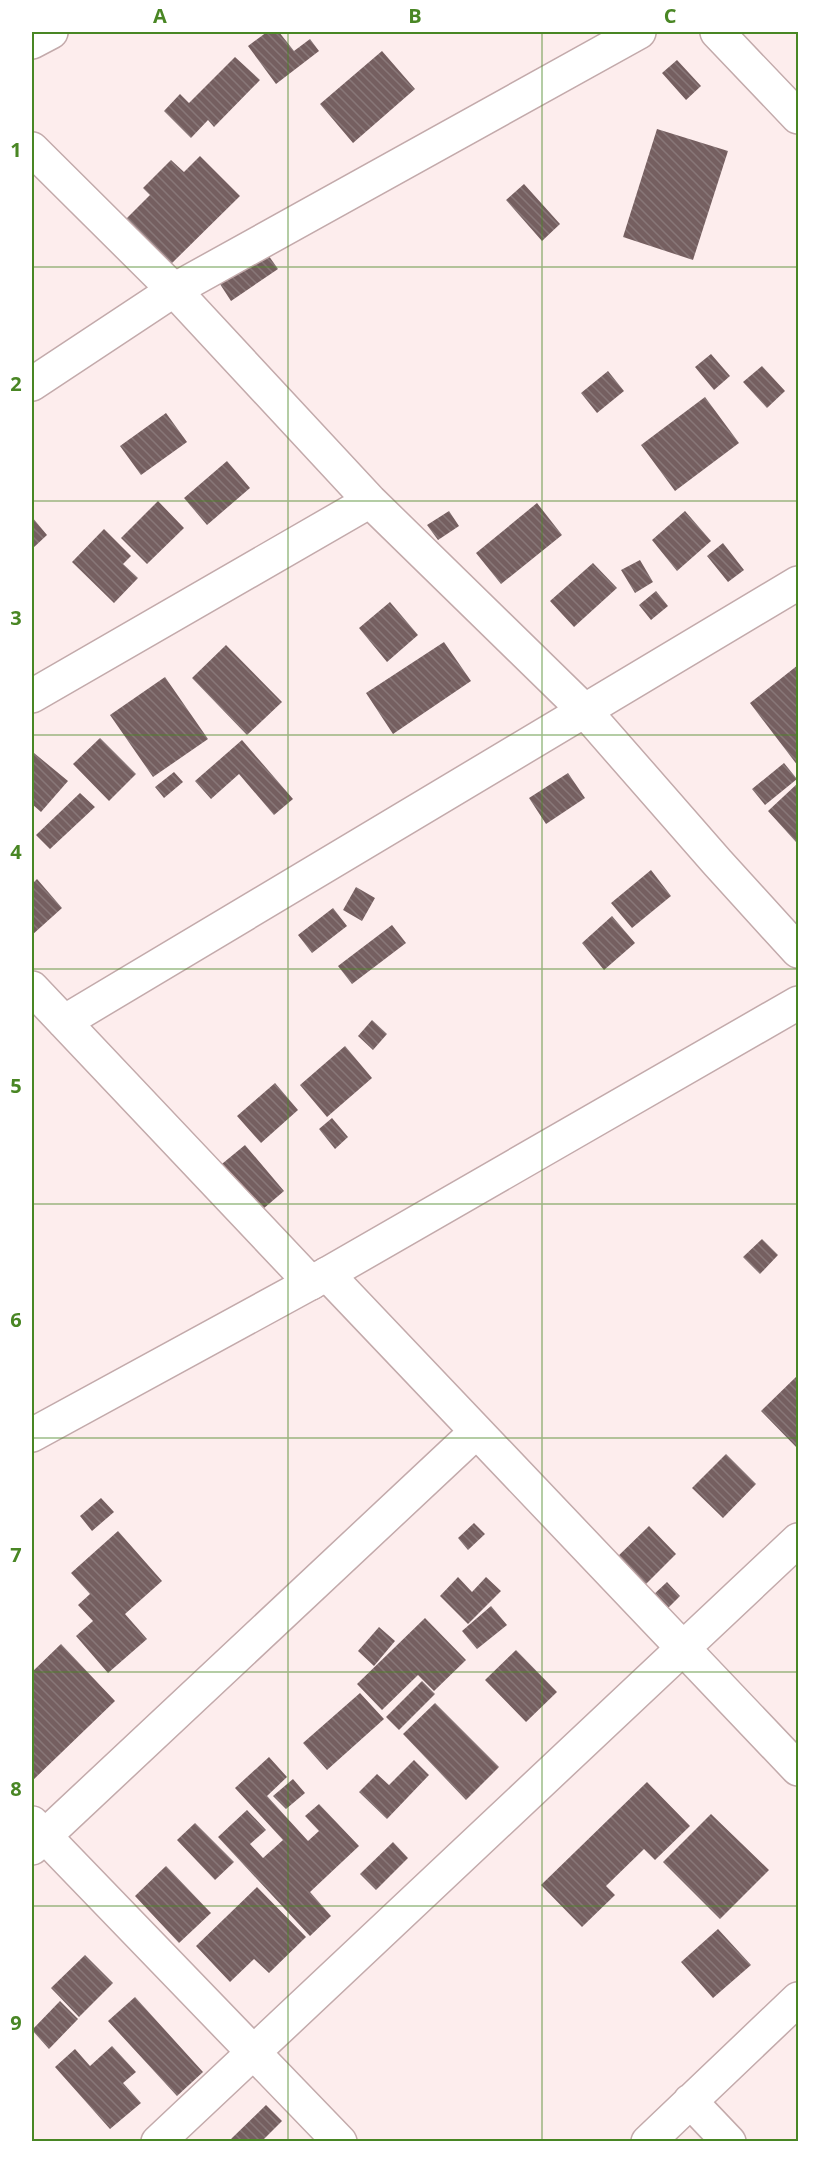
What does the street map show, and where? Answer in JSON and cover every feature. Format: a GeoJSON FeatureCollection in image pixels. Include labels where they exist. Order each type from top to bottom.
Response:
{"type":"FeatureCollection","features":[{"type":"Feature","properties":{"kind":"street"},"geometry":{"type":"LineString","coordinates":[[32,42],[51,32]]}},
{"type":"Feature","properties":{"kind":"street"},"geometry":{"type":"LineString","coordinates":[[32,384],[174,290],[639,32]]}},
{"type":"Feature","properties":{"kind":"street"},"geometry":{"type":"LineString","coordinates":[[717,32],[798,117]]}},
{"type":"Feature","properties":{"kind":"street"},"geometry":{"type":"LineString","coordinates":[[32,149],[174,290],[370,501],[584,710],[798,951]]}},
{"type":"Feature","properties":{"kind":"street"},"geometry":{"type":"LineString","coordinates":[[32,696],[370,501]]}},
{"type":"Feature","properties":{"kind":"street"},"geometry":{"type":"LineString","coordinates":[[64,1022],[798,583]]}},
{"type":"Feature","properties":{"kind":"street"},"geometry":{"type":"LineString","coordinates":[[32,988],[319,1278],[476,1432],[798,1769]]}},
{"type":"Feature","properties":{"kind":"street"},"geometry":{"type":"LineString","coordinates":[[32,1435],[319,1278],[798,1003]]}},
{"type":"Feature","properties":{"kind":"street"},"geometry":{"type":"LineString","coordinates":[[340,2142],[254,2050],[36,1836],[476,1432]]}},
{"type":"Feature","properties":{"kind":"street"},"geometry":{"type":"LineString","coordinates":[[158,2142],[798,1540]]}},
{"type":"Feature","properties":{"kind":"street"},"geometry":{"type":"LineString","coordinates":[[648,2142],[798,1999]]}},
{"type":"Feature","properties":{"kind":"street"},"geometry":{"type":"LineString","coordinates":[[690,2101],[729,2142]]}},
{"type":"Feature","properties":{"kind":"building"},"geometry":{"type":"Polygon","coordinates":[[[267,32],[279,32],[294,51],[310,39],[319,51],[276,84],[248,46],[267,32]]]}},
{"type":"Feature","properties":{"kind":"building"},"geometry":{"type":"Polygon","coordinates":[[[382,51],[415,89],[353,143],[320,104],[382,51]]]}},
{"type":"Feature","properties":{"kind":"building"},"geometry":{"type":"Polygon","coordinates":[[[235,57],[260,80],[214,127],[208,120],[191,138],[164,111],[180,94],[189,103],[235,57]]]}},
{"type":"Feature","properties":{"kind":"building"},"geometry":{"type":"Polygon","coordinates":[[[677,60],[701,86],[686,100],[662,73],[677,60]]]}},
{"type":"Feature","properties":{"kind":"building"},"geometry":{"type":"Polygon","coordinates":[[[657,129],[728,151],[693,260],[623,237],[657,129]]]}},
{"type":"Feature","properties":{"kind":"building"},"geometry":{"type":"Polygon","coordinates":[[[200,156],[240,196],[168,267],[124,221],[150,195],[143,188],[171,160],[184,172],[200,156]]]}},
{"type":"Feature","properties":{"kind":"building"},"geometry":{"type":"Polygon","coordinates":[[[524,184],[560,224],[542,241],[506,200],[524,184]]]}},
{"type":"Feature","properties":{"kind":"building"},"geometry":{"type":"Polygon","coordinates":[[[264,249],[278,269],[231,301],[218,281],[264,249]]]}},
{"type":"Feature","properties":{"kind":"building"},"geometry":{"type":"Polygon","coordinates":[[[711,354],[730,376],[714,390],[695,367],[711,354]]]}},
{"type":"Feature","properties":{"kind":"building"},"geometry":{"type":"Polygon","coordinates":[[[762,366],[785,391],[767,408],[743,382],[762,366]]]}},
{"type":"Feature","properties":{"kind":"building"},"geometry":{"type":"Polygon","coordinates":[[[608,371],[624,391],[597,413],[581,393],[608,371]]]}},
{"type":"Feature","properties":{"kind":"building"},"geometry":{"type":"Polygon","coordinates":[[[705,397],[739,443],[675,491],[641,445],[705,397]]]}},
{"type":"Feature","properties":{"kind":"building"},"geometry":{"type":"Polygon","coordinates":[[[166,413],[187,442],[141,475],[120,446],[166,413]]]}},
{"type":"Feature","properties":{"kind":"building"},"geometry":{"type":"Polygon","coordinates":[[[227,461],[250,488],[207,525],[184,498],[227,461]]]}},
{"type":"Feature","properties":{"kind":"building"},"geometry":{"type":"Polygon","coordinates":[[[158,501],[184,528],[147,564],[121,538],[158,501]]]}},
{"type":"Feature","properties":{"kind":"building"},"geometry":{"type":"Polygon","coordinates":[[[537,503],[562,535],[501,584],[476,553],[537,503]]]}},
{"type":"Feature","properties":{"kind":"building"},"geometry":{"type":"Polygon","coordinates":[[[449,511],[459,526],[438,540],[427,525],[449,511]]]}},
{"type":"Feature","properties":{"kind":"building"},"geometry":{"type":"Polygon","coordinates":[[[685,511],[711,541],[677,571],[652,540],[685,511]]]}},
{"type":"Feature","properties":{"kind":"building"},"geometry":{"type":"Polygon","coordinates":[[[32,517],[47,535],[32,549],[32,517]]]}},
{"type":"Feature","properties":{"kind":"building"},"geometry":{"type":"Polygon","coordinates":[[[104,529],[131,556],[123,564],[138,578],[114,603],[72,562],[104,529]]]}},
{"type":"Feature","properties":{"kind":"building"},"geometry":{"type":"Polygon","coordinates":[[[723,543],[744,570],[728,582],[707,556],[723,543]]]}},
{"type":"Feature","properties":{"kind":"building"},"geometry":{"type":"Polygon","coordinates":[[[640,560],[653,582],[635,593],[621,570],[640,560]]]}},
{"type":"Feature","properties":{"kind":"building"},"geometry":{"type":"Polygon","coordinates":[[[593,563],[617,588],[574,627],[550,601],[593,563]]]}},
{"type":"Feature","properties":{"kind":"building"},"geometry":{"type":"Polygon","coordinates":[[[656,591],[668,606],[651,620],[639,605],[656,591]]]}},
{"type":"Feature","properties":{"kind":"building"},"geometry":{"type":"Polygon","coordinates":[[[390,602],[418,635],[387,662],[359,628],[390,602]]]}},
{"type":"Feature","properties":{"kind":"building"},"geometry":{"type":"Polygon","coordinates":[[[444,642],[471,681],[393,734],[366,693],[444,642]]]}},
{"type":"Feature","properties":{"kind":"building"},"geometry":{"type":"Polygon","coordinates":[[[226,645],[282,702],[247,735],[192,678],[226,645]]]}},
{"type":"Feature","properties":{"kind":"building"},"geometry":{"type":"Polygon","coordinates":[[[798,665],[798,766],[750,703],[798,665]]]}},
{"type":"Feature","properties":{"kind":"building"},"geometry":{"type":"Polygon","coordinates":[[[165,677],[208,739],[153,777],[110,715],[165,677]]]}},
{"type":"Feature","properties":{"kind":"building"},"geometry":{"type":"Polygon","coordinates":[[[100,738],[136,774],[109,801],[73,764],[100,738]]]}},
{"type":"Feature","properties":{"kind":"building"},"geometry":{"type":"Polygon","coordinates":[[[242,740],[293,799],[274,815],[239,774],[211,799],[195,781],[242,740]]]}},
{"type":"Feature","properties":{"kind":"building"},"geometry":{"type":"Polygon","coordinates":[[[34,753],[68,781],[41,812],[32,804],[32,756],[34,753]]]}},
{"type":"Feature","properties":{"kind":"building"},"geometry":{"type":"Polygon","coordinates":[[[784,763],[797,779],[765,805],[752,789],[784,763]]]}},
{"type":"Feature","properties":{"kind":"building"},"geometry":{"type":"Polygon","coordinates":[[[174,772],[183,782],[164,798],[155,787],[174,772]]]}},
{"type":"Feature","properties":{"kind":"building"},"geometry":{"type":"Polygon","coordinates":[[[568,773],[585,798],[546,824],[529,798],[568,773]]]}},
{"type":"Feature","properties":{"kind":"building"},"geometry":{"type":"Polygon","coordinates":[[[798,783],[798,840],[796,842],[768,811],[798,783]]]}},
{"type":"Feature","properties":{"kind":"building"},"geometry":{"type":"Polygon","coordinates":[[[80,793],[95,807],[50,849],[36,835],[80,793]]]}},
{"type":"Feature","properties":{"kind":"building"},"geometry":{"type":"Polygon","coordinates":[[[651,870],[671,896],[632,928],[611,903],[651,870]]]}},
{"type":"Feature","properties":{"kind":"building"},"geometry":{"type":"Polygon","coordinates":[[[37,879],[62,908],[32,935],[32,884],[37,879]]]}},
{"type":"Feature","properties":{"kind":"building"},"geometry":{"type":"Polygon","coordinates":[[[356,887],[375,898],[362,921],[343,910],[356,887]]]}},
{"type":"Feature","properties":{"kind":"building"},"geometry":{"type":"Polygon","coordinates":[[[333,908],[347,926],[312,953],[298,935],[333,908]]]}},
{"type":"Feature","properties":{"kind":"building"},"geometry":{"type":"Polygon","coordinates":[[[612,916],[635,943],[604,970],[582,943],[612,916]]]}},
{"type":"Feature","properties":{"kind":"building"},"geometry":{"type":"Polygon","coordinates":[[[392,925],[406,943],[352,984],[338,966],[392,925]]]}},
{"type":"Feature","properties":{"kind":"building"},"geometry":{"type":"Polygon","coordinates":[[[372,1020],[387,1034],[373,1050],[358,1036],[372,1020]]]}},
{"type":"Feature","properties":{"kind":"building"},"geometry":{"type":"Polygon","coordinates":[[[345,1046],[372,1078],[327,1117],[300,1085],[345,1046]]]}},
{"type":"Feature","properties":{"kind":"building"},"geometry":{"type":"Polygon","coordinates":[[[275,1083],[298,1110],[261,1143],[237,1116],[275,1083]]]}},
{"type":"Feature","properties":{"kind":"building"},"geometry":{"type":"Polygon","coordinates":[[[332,1118],[348,1137],[335,1149],[319,1129],[332,1118]]]}},
{"type":"Feature","properties":{"kind":"building"},"geometry":{"type":"Polygon","coordinates":[[[245,1145],[284,1191],[256,1215],[217,1168],[245,1145]]]}},
{"type":"Feature","properties":{"kind":"building"},"geometry":{"type":"Polygon","coordinates":[[[762,1239],[778,1255],[760,1274],[743,1257],[762,1239]]]}},
{"type":"Feature","properties":{"kind":"building"},"geometry":{"type":"Polygon","coordinates":[[[798,1375],[798,1449],[761,1411],[798,1375]]]}},
{"type":"Feature","properties":{"kind":"building"},"geometry":{"type":"Polygon","coordinates":[[[726,1454],[756,1484],[723,1518],[692,1488],[726,1454]]]}},
{"type":"Feature","properties":{"kind":"building"},"geometry":{"type":"Polygon","coordinates":[[[101,1498],[114,1512],[92,1531],[80,1516],[101,1498]]]}},
{"type":"Feature","properties":{"kind":"building"},"geometry":{"type":"Polygon","coordinates":[[[474,1523],[485,1534],[468,1550],[458,1538],[474,1523]]]}},
{"type":"Feature","properties":{"kind":"building"},"geometry":{"type":"Polygon","coordinates":[[[649,1526],[676,1554],[641,1589],[614,1560],[649,1526]]]}},
{"type":"Feature","properties":{"kind":"building"},"geometry":{"type":"Polygon","coordinates":[[[118,1531],[162,1581],[125,1614],[147,1639],[108,1673],[76,1636],[93,1621],[78,1605],[90,1594],[71,1573],[118,1531]]]}},
{"type":"Feature","properties":{"kind":"building"},"geometry":{"type":"Polygon","coordinates":[[[458,1577],[472,1592],[486,1577],[501,1591],[468,1624],[440,1596],[458,1577]]]}},
{"type":"Feature","properties":{"kind":"building"},"geometry":{"type":"Polygon","coordinates":[[[667,1582],[680,1596],[665,1611],[651,1597],[667,1582]]]}},
{"type":"Feature","properties":{"kind":"building"},"geometry":{"type":"Polygon","coordinates":[[[491,1606],[507,1625],[477,1649],[462,1631],[491,1606]]]}},
{"type":"Feature","properties":{"kind":"building"},"geometry":{"type":"Polygon","coordinates":[[[425,1618],[466,1660],[434,1691],[418,1675],[382,1710],[357,1684],[425,1618]]]}},
{"type":"Feature","properties":{"kind":"building"},"geometry":{"type":"Polygon","coordinates":[[[379,1627],[395,1641],[374,1666],[358,1651],[379,1627]]]}},
{"type":"Feature","properties":{"kind":"building"},"geometry":{"type":"Polygon","coordinates":[[[61,1644],[115,1701],[32,1781],[32,1672],[61,1644]]]}},
{"type":"Feature","properties":{"kind":"building"},"geometry":{"type":"Polygon","coordinates":[[[516,1650],[557,1692],[526,1722],[485,1680],[516,1650]]]}},
{"type":"Feature","properties":{"kind":"building"},"geometry":{"type":"Polygon","coordinates":[[[422,1681],[435,1694],[399,1730],[386,1717],[422,1681]]]}},
{"type":"Feature","properties":{"kind":"building"},"geometry":{"type":"Polygon","coordinates":[[[360,1693],[384,1719],[327,1770],[303,1743],[360,1693]]]}},
{"type":"Feature","properties":{"kind":"building"},"geometry":{"type":"Polygon","coordinates":[[[435,1703],[499,1767],[466,1800],[403,1734],[435,1703]]]}},
{"type":"Feature","properties":{"kind":"building"},"geometry":{"type":"Polygon","coordinates":[[[269,1757],[287,1777],[267,1796],[308,1841],[319,1831],[305,1816],[319,1804],[359,1846],[310,1892],[331,1916],[310,1936],[218,1837],[247,1810],[266,1830],[250,1844],[263,1858],[283,1840],[235,1788],[269,1757]]]}},
{"type":"Feature","properties":{"kind":"building"},"geometry":{"type":"Polygon","coordinates":[[[414,1760],[429,1775],[387,1819],[359,1792],[377,1774],[389,1785],[414,1760]]]}},
{"type":"Feature","properties":{"kind":"building"},"geometry":{"type":"Polygon","coordinates":[[[293,1779],[305,1793],[286,1809],[273,1796],[293,1779]]]}},
{"type":"Feature","properties":{"kind":"building"},"geometry":{"type":"Polygon","coordinates":[[[647,1782],[690,1826],[655,1860],[644,1849],[606,1886],[615,1895],[582,1927],[541,1885],[647,1782]]]}},
{"type":"Feature","properties":{"kind":"building"},"geometry":{"type":"Polygon","coordinates":[[[711,1814],[769,1870],[720,1919],[663,1862],[711,1814]]]}},
{"type":"Feature","properties":{"kind":"building"},"geometry":{"type":"Polygon","coordinates":[[[195,1823],[234,1862],[215,1880],[177,1840],[195,1823]]]}},
{"type":"Feature","properties":{"kind":"building"},"geometry":{"type":"Polygon","coordinates":[[[393,1842],[408,1858],[376,1890],[360,1874],[393,1842]]]}},
{"type":"Feature","properties":{"kind":"building"},"geometry":{"type":"Polygon","coordinates":[[[166,1866],[211,1913],[179,1943],[135,1896],[166,1866]]]}},
{"type":"Feature","properties":{"kind":"building"},"geometry":{"type":"Polygon","coordinates":[[[257,1887],[306,1937],[269,1973],[254,1959],[230,1982],[196,1946],[257,1887]]]}},
{"type":"Feature","properties":{"kind":"building"},"geometry":{"type":"Polygon","coordinates":[[[718,1929],[751,1965],[713,1998],[681,1962],[718,1929]]]}},
{"type":"Feature","properties":{"kind":"building"},"geometry":{"type":"Polygon","coordinates":[[[85,1955],[113,1983],[79,2017],[51,1988],[85,1955]]]}},
{"type":"Feature","properties":{"kind":"building"},"geometry":{"type":"Polygon","coordinates":[[[135,1997],[203,2072],[177,2096],[108,2021],[135,1997]]]}},
{"type":"Feature","properties":{"kind":"building"},"geometry":{"type":"Polygon","coordinates":[[[60,2001],[78,2019],[49,2049],[32,2030],[60,2001]]]}},
{"type":"Feature","properties":{"kind":"building"},"geometry":{"type":"Polygon","coordinates":[[[112,2046],[136,2072],[123,2083],[141,2103],[110,2129],[55,2067],[75,2049],[90,2066],[112,2046]]]}},
{"type":"Feature","properties":{"kind":"building"},"geometry":{"type":"Polygon","coordinates":[[[266,2105],[282,2121],[261,2142],[233,2142],[231,2139],[266,2105]]]}}]}
